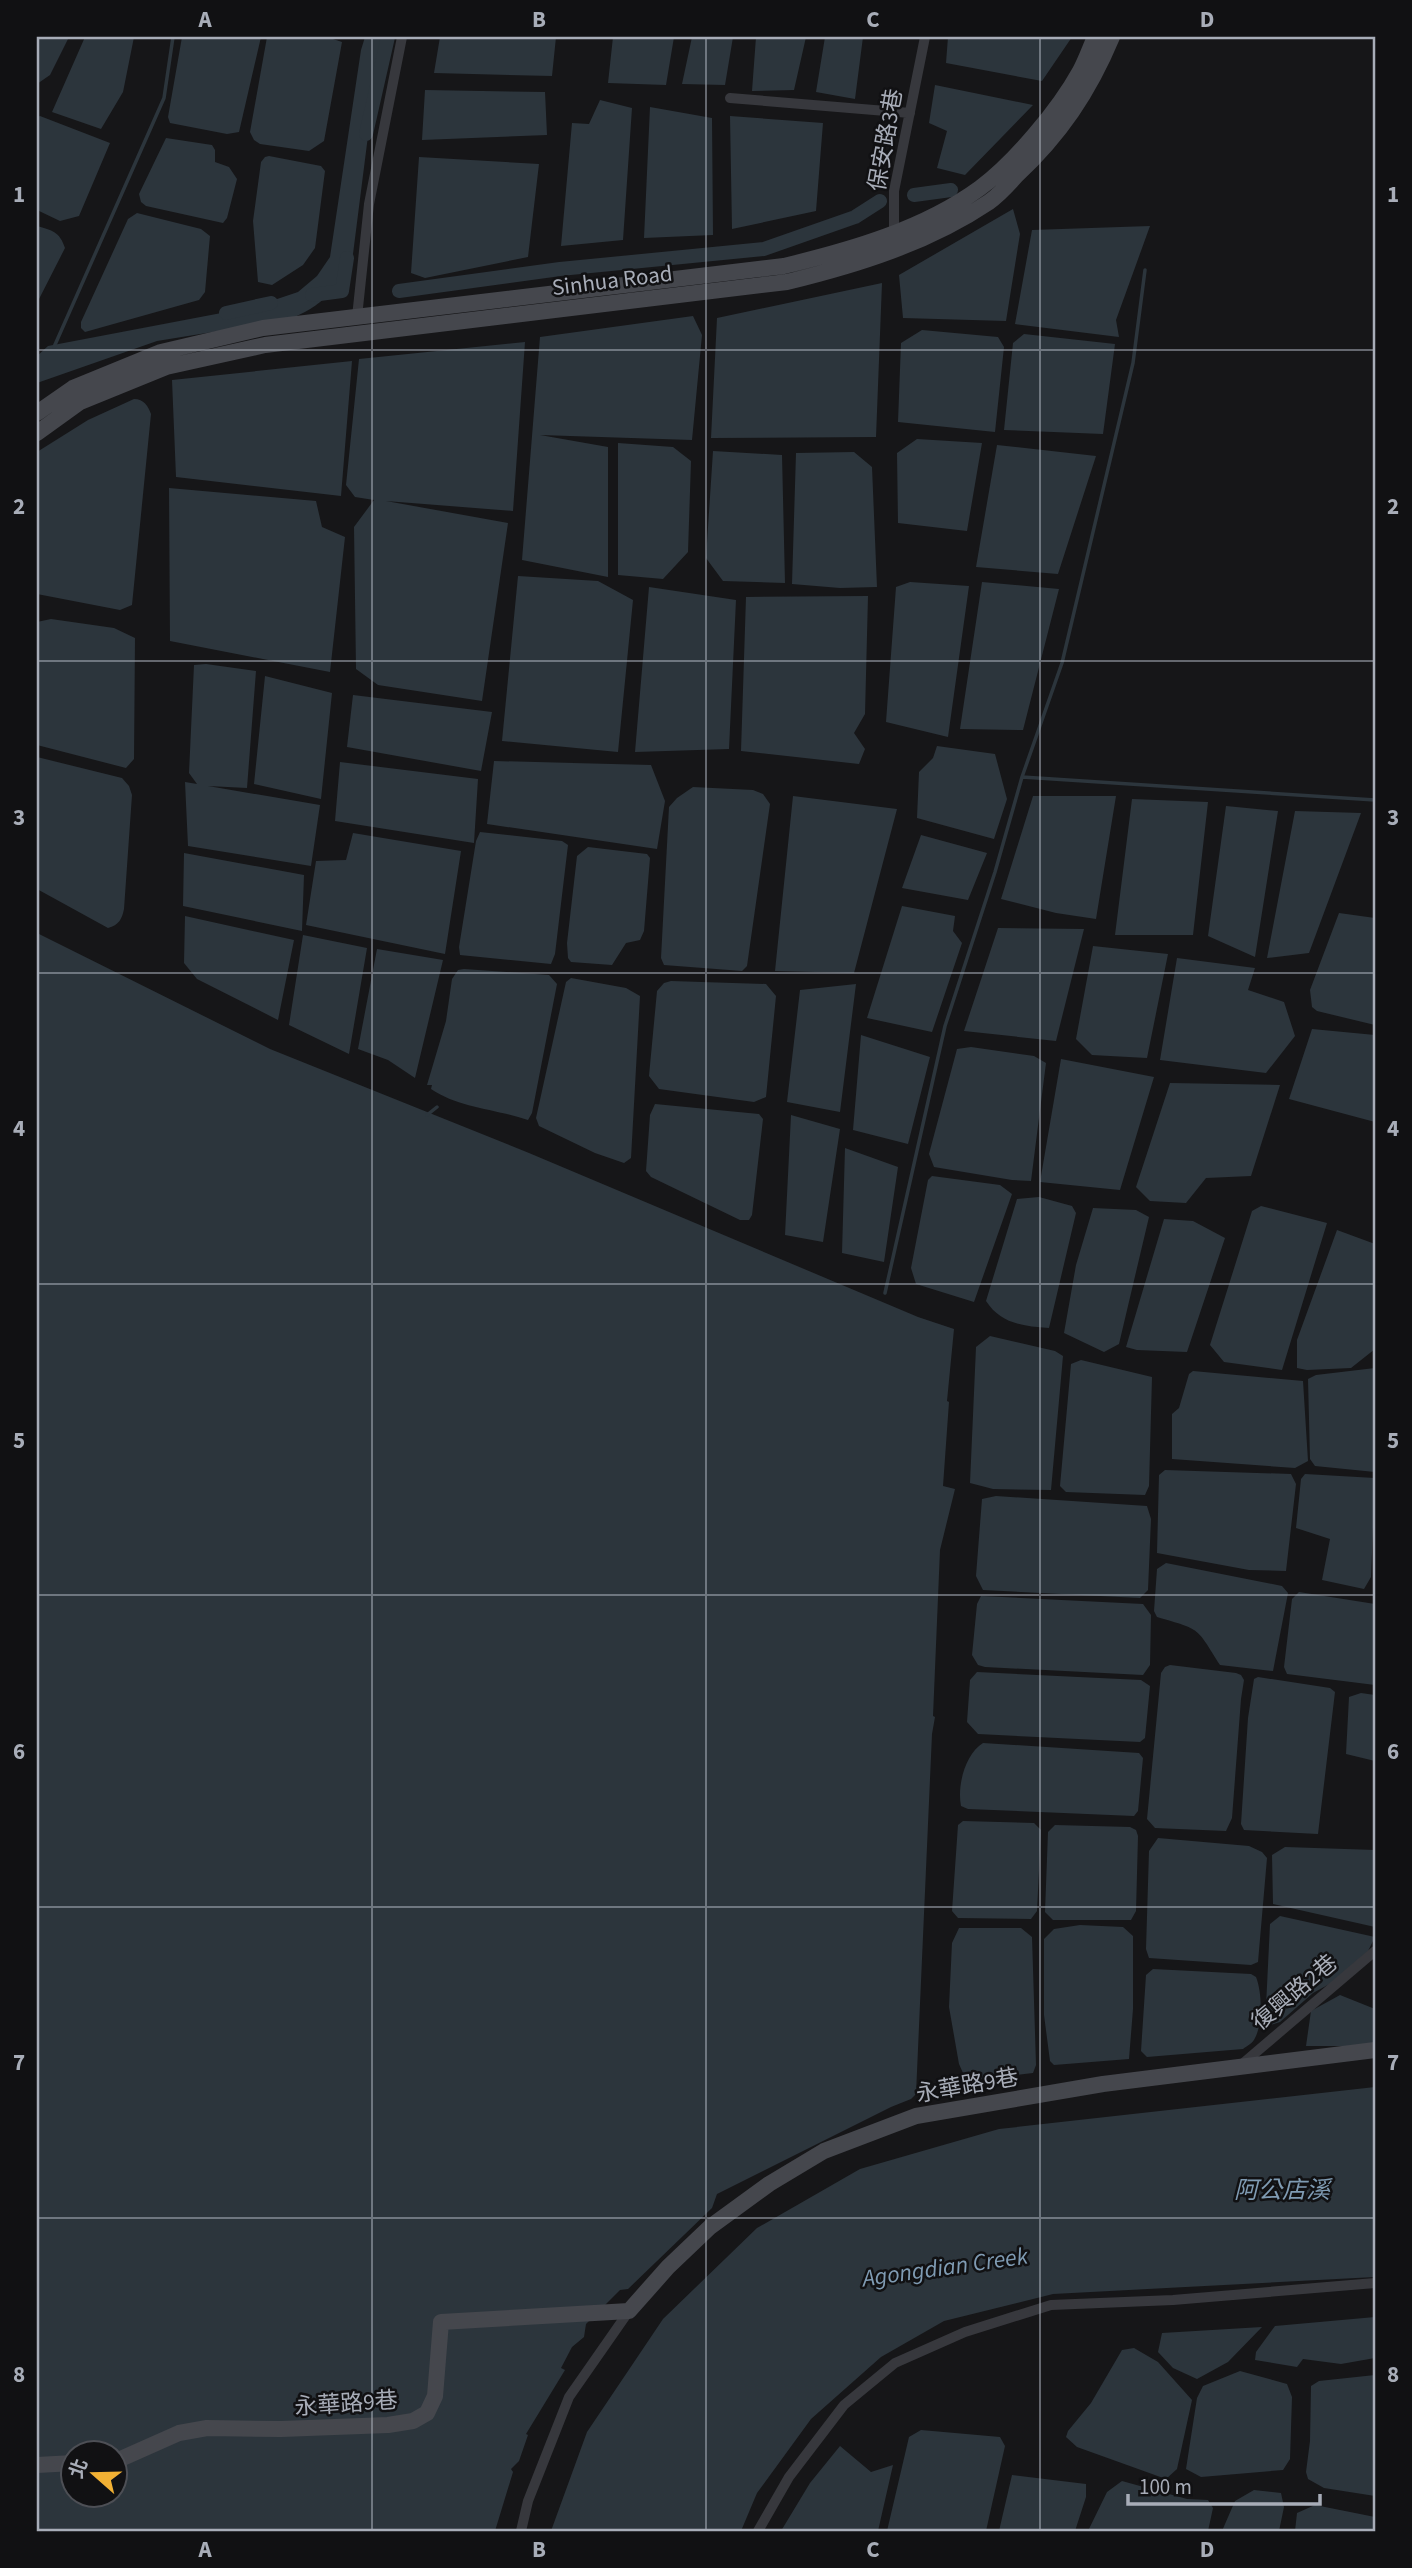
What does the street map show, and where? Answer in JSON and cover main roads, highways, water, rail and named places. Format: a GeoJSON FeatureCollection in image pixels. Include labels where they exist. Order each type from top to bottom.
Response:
{"type":"FeatureCollection","features":[{"type":"Feature","properties":{"kind":"water"},"geometry":{"type":"Polygon","coordinates":[[[37,37],[69,37],[50,75],[37,84],[37,37]]]}},
{"type":"Feature","properties":{"kind":"water"},"geometry":{"type":"Polygon","coordinates":[[[85,37],[134,37],[123,92],[101,129],[52,112],[85,37]]]}},
{"type":"Feature","properties":{"kind":"water"},"geometry":{"type":"Polygon","coordinates":[[[182,37],[261,37],[239,132],[227,134],[170,123],[168,117],[182,37]]]}},
{"type":"Feature","properties":{"kind":"water"},"geometry":{"type":"Polygon","coordinates":[[[267,37],[327,37],[342,42],[324,141],[309,151],[260,144],[250,132],[267,37]]]}},
{"type":"Feature","properties":{"kind":"water"},"geometry":{"type":"Polygon","coordinates":[[[365,37],[383,37],[377,65],[353,254],[342,277],[328,295],[310,309],[287,320],[157,341],[37,383],[37,356],[48,346],[253,307],[298,292],[317,276],[330,257],[365,37]]]}},
{"type":"Feature","properties":{"kind":"water"},"geometry":{"type":"Polygon","coordinates":[[[440,37],[556,37],[552,76],[434,73],[440,37]]]}},
{"type":"Feature","properties":{"kind":"water"},"geometry":{"type":"Polygon","coordinates":[[[613,37],[674,37],[666,85],[608,83],[613,37]]]}},
{"type":"Feature","properties":{"kind":"water"},"geometry":{"type":"Polygon","coordinates":[[[692,37],[733,37],[725,85],[682,84],[692,37]]]}},
{"type":"Feature","properties":{"kind":"water"},"geometry":{"type":"Polygon","coordinates":[[[756,37],[806,37],[794,90],[752,91],[756,37]]]}},
{"type":"Feature","properties":{"kind":"water"},"geometry":{"type":"Polygon","coordinates":[[[825,37],[863,37],[855,99],[816,92],[825,37]]]}},
{"type":"Feature","properties":{"kind":"water"},"geometry":{"type":"Polygon","coordinates":[[[948,37],[1072,37],[1042,81],[946,63],[948,37]]]}},
{"type":"Feature","properties":{"kind":"water"},"geometry":{"type":"Polygon","coordinates":[[[935,85],[1033,105],[965,175],[937,168],[947,131],[929,123],[935,85]]]}},
{"type":"Feature","properties":{"kind":"water"},"geometry":{"type":"Polygon","coordinates":[[[425,90],[545,92],[547,135],[422,140],[425,90]]]}},
{"type":"Feature","properties":{"kind":"water"},"geometry":{"type":"Polygon","coordinates":[[[600,100],[632,108],[623,240],[561,246],[572,123],[589,124],[600,100]]]}},
{"type":"Feature","properties":{"kind":"water"},"geometry":{"type":"Polygon","coordinates":[[[650,107],[712,118],[713,235],[644,238],[650,107]]]}},
{"type":"Feature","properties":{"kind":"water"},"geometry":{"type":"Polygon","coordinates":[[[730,116],[823,123],[816,211],[732,229],[730,116]]]}},
{"type":"Feature","properties":{"kind":"water"},"geometry":{"type":"Polygon","coordinates":[[[37,117],[110,143],[79,216],[60,221],[37,210],[37,117]]]}},
{"type":"Feature","properties":{"kind":"water"},"geometry":{"type":"Polygon","coordinates":[[[166,138],[212,145],[215,162],[229,167],[237,179],[227,218],[223,223],[146,206],[141,202],[139,194],[166,138]]]}},
{"type":"Feature","properties":{"kind":"water"},"geometry":{"type":"Polygon","coordinates":[[[269,156],[321,166],[325,171],[315,248],[303,265],[272,285],[258,282],[253,221],[261,162],[269,156]]]}},
{"type":"Feature","properties":{"kind":"water"},"geometry":{"type":"Polygon","coordinates":[[[419,157],[539,164],[528,257],[425,278],[411,273],[419,157]]]}},
{"type":"Feature","properties":{"kind":"water"},"geometry":{"type":"Polygon","coordinates":[[[1013,209],[1020,234],[1006,321],[903,318],[899,275],[1013,209]]]}},
{"type":"Feature","properties":{"kind":"water"},"geometry":{"type":"Polygon","coordinates":[[[137,213],[201,229],[210,236],[205,292],[199,300],[85,332],[81,328],[81,322],[128,219],[137,213]]]}},
{"type":"Feature","properties":{"kind":"water"},"geometry":{"type":"Polygon","coordinates":[[[37,226],[55,232],[65,248],[37,303],[37,226]]]}},
{"type":"Feature","properties":{"kind":"water"},"geometry":{"type":"Polygon","coordinates":[[[1150,226],[1116,320],[1119,337],[1015,324],[1032,230],[1150,226]]]}},
{"type":"Feature","properties":{"kind":"water"},"geometry":{"type":"Polygon","coordinates":[[[882,283],[876,437],[711,438],[717,318],[882,283]]]}},
{"type":"Feature","properties":{"kind":"water"},"geometry":{"type":"Polygon","coordinates":[[[693,316],[702,335],[692,440],[540,435],[608,447],[608,577],[522,560],[540,337],[693,316]]]}},
{"type":"Feature","properties":{"kind":"water"},"geometry":{"type":"Polygon","coordinates":[[[922,330],[998,337],[1004,347],[995,432],[898,422],[901,343],[922,330]]]}},
{"type":"Feature","properties":{"kind":"water"},"geometry":{"type":"Polygon","coordinates":[[[1024,334],[1115,344],[1103,434],[1004,430],[1013,343],[1024,334]]]}},
{"type":"Feature","properties":{"kind":"water"},"geometry":{"type":"Polygon","coordinates":[[[525,342],[513,511],[386,501],[508,523],[482,701],[378,685],[356,669],[354,527],[374,500],[355,497],[346,485],[359,359],[525,342]]]}},
{"type":"Feature","properties":{"kind":"water"},"geometry":{"type":"Polygon","coordinates":[[[352,361],[341,496],[176,477],[172,380],[352,361]]]}},
{"type":"Feature","properties":{"kind":"water"},"geometry":{"type":"Polygon","coordinates":[[[134,399],[145,404],[151,414],[132,605],[120,610],[37,594],[37,452],[88,420],[134,399]]]}},
{"type":"Feature","properties":{"kind":"water"},"geometry":{"type":"Polygon","coordinates":[[[917,439],[982,443],[967,531],[898,523],[897,453],[917,439]]]}},
{"type":"Feature","properties":{"kind":"water"},"geometry":{"type":"Polygon","coordinates":[[[618,443],[673,447],[691,461],[688,552],[663,579],[618,575],[618,443]]]}},
{"type":"Feature","properties":{"kind":"water"},"geometry":{"type":"Polygon","coordinates":[[[997,445],[1096,456],[1058,574],[976,567],[997,445]]]}},
{"type":"Feature","properties":{"kind":"water"},"geometry":{"type":"Polygon","coordinates":[[[713,451],[782,455],[785,583],[723,581],[706,558],[713,451]]]}},
{"type":"Feature","properties":{"kind":"water"},"geometry":{"type":"Polygon","coordinates":[[[854,452],[872,467],[877,587],[840,588],[792,584],[796,453],[854,452]]]}},
{"type":"Feature","properties":{"kind":"water"},"geometry":{"type":"Polygon","coordinates":[[[169,488],[316,501],[322,527],[345,537],[330,672],[170,641],[169,488]]]}},
{"type":"Feature","properties":{"kind":"water"},"geometry":{"type":"Polygon","coordinates":[[[518,576],[598,581],[633,600],[618,752],[502,741],[518,576]]]}},
{"type":"Feature","properties":{"kind":"water"},"geometry":{"type":"Polygon","coordinates":[[[910,582],[969,586],[948,737],[886,722],[896,587],[910,582]]]}},
{"type":"Feature","properties":{"kind":"water"},"geometry":{"type":"Polygon","coordinates":[[[982,582],[1059,589],[1023,730],[960,729],[982,582]]]}},
{"type":"Feature","properties":{"kind":"water"},"geometry":{"type":"Polygon","coordinates":[[[649,587],[736,600],[729,749],[635,752],[649,587]]]}},
{"type":"Feature","properties":{"kind":"water"},"geometry":{"type":"Polygon","coordinates":[[[868,596],[865,714],[854,733],[865,749],[859,764],[741,751],[746,597],[868,596]]]}},
{"type":"Feature","properties":{"kind":"water"},"geometry":{"type":"Polygon","coordinates":[[[51,619],[114,628],[135,638],[134,759],[126,768],[37,745],[37,622],[51,619]]]}},
{"type":"Feature","properties":{"kind":"water"},"geometry":{"type":"Polygon","coordinates":[[[206,664],[256,671],[247,788],[208,786],[320,805],[311,866],[188,846],[185,782],[197,784],[189,773],[194,665],[206,664]]]}},
{"type":"Feature","properties":{"kind":"water"},"geometry":{"type":"Polygon","coordinates":[[[265,676],[332,693],[321,799],[254,784],[265,676]]]}},
{"type":"Feature","properties":{"kind":"water"},"geometry":{"type":"Polygon","coordinates":[[[353,695],[492,712],[481,771],[347,747],[353,695]]]}},
{"type":"Feature","properties":{"kind":"water"},"geometry":{"type":"Polygon","coordinates":[[[937,746],[995,754],[1007,799],[994,839],[917,818],[919,772],[933,758],[937,746]]]}},
{"type":"Feature","properties":{"kind":"water"},"geometry":{"type":"Polygon","coordinates":[[[37,757],[122,778],[129,786],[132,795],[124,909],[119,921],[112,927],[108,928],[37,889],[37,757]]]}},
{"type":"Feature","properties":{"kind":"water"},"geometry":{"type":"Polygon","coordinates":[[[494,761],[651,765],[665,801],[657,849],[487,824],[494,761]]]}},
{"type":"Feature","properties":{"kind":"water"},"geometry":{"type":"Polygon","coordinates":[[[340,762],[478,779],[474,843],[335,821],[340,762]]]}},
{"type":"Feature","properties":{"kind":"water"},"geometry":{"type":"Polygon","coordinates":[[[693,787],[753,790],[763,794],[770,804],[747,966],[742,971],[664,965],[661,958],[669,807],[693,787]]]}},
{"type":"Feature","properties":{"kind":"water"},"geometry":{"type":"Polygon","coordinates":[[[793,796],[897,809],[854,973],[775,971],[793,796]]]}},
{"type":"Feature","properties":{"kind":"water"},"geometry":{"type":"Polygon","coordinates":[[[1033,796],[1116,796],[1096,919],[1056,913],[1001,899],[1033,796]]]}},
{"type":"Feature","properties":{"kind":"water"},"geometry":{"type":"Polygon","coordinates":[[[1132,799],[1208,802],[1193,935],[1115,935],[1132,799]]]}},
{"type":"Feature","properties":{"kind":"water"},"geometry":{"type":"Polygon","coordinates":[[[1226,806],[1278,811],[1255,957],[1208,936],[1226,806]]]}},
{"type":"Feature","properties":{"kind":"water"},"geometry":{"type":"Polygon","coordinates":[[[1295,811],[1361,813],[1309,953],[1267,958],[1295,811]]]}},
{"type":"Feature","properties":{"kind":"water"},"geometry":{"type":"Polygon","coordinates":[[[480,832],[562,841],[568,845],[555,954],[551,964],[460,955],[459,947],[476,841],[480,832]]]}},
{"type":"Feature","properties":{"kind":"water"},"geometry":{"type":"Polygon","coordinates":[[[353,833],[461,851],[445,954],[306,925],[316,861],[346,860],[353,833]]]}},
{"type":"Feature","properties":{"kind":"water"},"geometry":{"type":"Polygon","coordinates":[[[921,835],[987,853],[968,900],[902,888],[921,835]]]}},
{"type":"Feature","properties":{"kind":"water"},"geometry":{"type":"Polygon","coordinates":[[[588,847],[647,854],[650,858],[644,931],[640,940],[626,943],[612,965],[571,962],[568,958],[567,943],[577,856],[588,847]]]}},
{"type":"Feature","properties":{"kind":"water"},"geometry":{"type":"Polygon","coordinates":[[[184,853],[304,875],[302,931],[183,906],[184,853]]]}},
{"type":"Feature","properties":{"kind":"water"},"geometry":{"type":"Polygon","coordinates":[[[902,906],[955,916],[953,931],[962,943],[932,1032],[867,1018],[902,906]]]}},
{"type":"Feature","properties":{"kind":"water"},"geometry":{"type":"Polygon","coordinates":[[[1339,913],[1375,918],[1375,1025],[1317,1011],[1312,1007],[1310,990],[1339,913]]]}},
{"type":"Feature","properties":{"kind":"water"},"geometry":{"type":"Polygon","coordinates":[[[185,916],[294,940],[278,1020],[197,979],[184,963],[185,916]]]}},
{"type":"Feature","properties":{"kind":"water"},"geometry":{"type":"Polygon","coordinates":[[[998,928],[1084,929],[1056,1041],[964,1031],[998,928]]]}},
{"type":"Feature","properties":{"kind":"water"},"geometry":{"type":"Polygon","coordinates":[[[37,933],[270,1049],[529,1153],[918,1317],[954,1329],[943,1486],[955,1489],[940,1550],[935,1717],[932,1734],[916,2094],[911,2099],[717,2194],[712,2208],[628,2289],[620,2290],[586,2324],[584,2337],[572,2347],[561,2368],[565,2370],[526,2434],[528,2435],[519,2461],[511,2469],[513,2472],[495,2531],[37,2531],[37,933]]]}},
{"type":"Feature","properties":{"kind":"water"},"geometry":{"type":"Polygon","coordinates":[[[303,935],[367,948],[349,1054],[289,1025],[303,935]]]}},
{"type":"Feature","properties":{"kind":"water"},"geometry":{"type":"Polygon","coordinates":[[[1093,946],[1168,954],[1147,1058],[1092,1055],[1076,1039],[1093,946]]]}},
{"type":"Feature","properties":{"kind":"water"},"geometry":{"type":"Polygon","coordinates":[[[377,949],[443,960],[415,1078],[388,1060],[358,1049],[377,949]]]}},
{"type":"Feature","properties":{"kind":"water"},"geometry":{"type":"Polygon","coordinates":[[[1177,958],[1255,968],[1248,990],[1284,1002],[1295,1036],[1266,1073],[1160,1060],[1177,958]]]}},
{"type":"Feature","properties":{"kind":"water"},"geometry":{"type":"Polygon","coordinates":[[[458,970],[549,975],[557,984],[532,1113],[528,1120],[453,1100],[431,1089],[432,1085],[427,1085],[446,1021],[452,979],[458,970]]]}},
{"type":"Feature","properties":{"kind":"water"},"geometry":{"type":"Polygon","coordinates":[[[571,978],[626,988],[640,996],[631,1158],[624,1163],[595,1153],[539,1126],[536,1118],[566,982],[571,978]]]}},
{"type":"Feature","properties":{"kind":"water"},"geometry":{"type":"Polygon","coordinates":[[[664,983],[766,984],[776,996],[766,1097],[754,1102],[659,1089],[649,1076],[657,991],[664,983]]]}},
{"type":"Feature","properties":{"kind":"water"},"geometry":{"type":"Polygon","coordinates":[[[856,984],[840,1112],[787,1102],[800,990],[856,984]]]}},
{"type":"Feature","properties":{"kind":"water"},"geometry":{"type":"Polygon","coordinates":[[[1312,1029],[1375,1035],[1375,1122],[1289,1099],[1312,1029]]]}},
{"type":"Feature","properties":{"kind":"water"},"geometry":{"type":"Polygon","coordinates":[[[861,1035],[930,1057],[908,1144],[853,1130],[861,1035]]]}},
{"type":"Feature","properties":{"kind":"water"},"geometry":{"type":"Polygon","coordinates":[[[971,1047],[1034,1056],[1046,1063],[1031,1181],[934,1167],[929,1154],[957,1049],[971,1047]]]}},
{"type":"Feature","properties":{"kind":"water"},"geometry":{"type":"Polygon","coordinates":[[[1061,1059],[1154,1077],[1120,1190],[1040,1182],[1061,1059]]]}},
{"type":"Feature","properties":{"kind":"water"},"geometry":{"type":"Polygon","coordinates":[[[1170,1083],[1280,1085],[1251,1176],[1206,1178],[1186,1203],[1150,1201],[1136,1187],[1170,1083]]]}},
{"type":"Feature","properties":{"kind":"water"},"geometry":{"type":"Polygon","coordinates":[[[655,1104],[759,1114],[763,1119],[752,1215],[749,1220],[740,1220],[651,1177],[646,1171],[650,1115],[655,1104]]]}},
{"type":"Feature","properties":{"kind":"water"},"geometry":{"type":"Polygon","coordinates":[[[791,1115],[840,1129],[823,1242],[785,1235],[791,1115]]]}},
{"type":"Feature","properties":{"kind":"water"},"geometry":{"type":"Polygon","coordinates":[[[845,1148],[898,1167],[884,1262],[842,1253],[845,1148]]]}},
{"type":"Feature","properties":{"kind":"water"},"geometry":{"type":"Polygon","coordinates":[[[932,1176],[1000,1185],[1012,1194],[974,1302],[916,1284],[911,1268],[928,1180],[932,1176]]]}},
{"type":"Feature","properties":{"kind":"water"},"geometry":{"type":"Polygon","coordinates":[[[1039,1197],[1072,1206],[1076,1213],[1049,1328],[1022,1325],[1006,1319],[986,1301],[1017,1199],[1039,1197]]]}},
{"type":"Feature","properties":{"kind":"water"},"geometry":{"type":"Polygon","coordinates":[[[1261,1206],[1327,1223],[1282,1370],[1224,1362],[1210,1345],[1252,1211],[1261,1206]]]}},
{"type":"Feature","properties":{"kind":"water"},"geometry":{"type":"Polygon","coordinates":[[[1093,1208],[1136,1210],[1149,1217],[1119,1344],[1104,1352],[1064,1333],[1076,1265],[1093,1208]]]}},
{"type":"Feature","properties":{"kind":"water"},"geometry":{"type":"Polygon","coordinates":[[[1164,1219],[1193,1221],[1225,1238],[1187,1352],[1126,1347],[1164,1219]]]}},
{"type":"Feature","properties":{"kind":"water"},"geometry":{"type":"Polygon","coordinates":[[[1337,1230],[1375,1244],[1375,1349],[1351,1368],[1297,1368],[1297,1340],[1337,1230]]]}},
{"type":"Feature","properties":{"kind":"water"},"geometry":{"type":"Polygon","coordinates":[[[990,1336],[1055,1351],[1063,1356],[1051,1490],[993,1489],[970,1483],[976,1347],[990,1336]]]}},
{"type":"Feature","properties":{"kind":"water"},"geometry":{"type":"Polygon","coordinates":[[[1081,1360],[1152,1377],[1149,1486],[1145,1495],[1066,1492],[1060,1486],[1071,1364],[1081,1360]]]}},
{"type":"Feature","properties":{"kind":"water"},"geometry":{"type":"Polygon","coordinates":[[[1375,1368],[1375,1472],[1315,1466],[1310,1459],[1308,1379],[1316,1375],[1375,1368]]]}},
{"type":"Feature","properties":{"kind":"water"},"geometry":{"type":"Polygon","coordinates":[[[1193,1371],[1303,1381],[1308,1461],[1295,1468],[1172,1459],[1172,1414],[1179,1408],[1189,1374],[1193,1371]]]}},
{"type":"Feature","properties":{"kind":"water"},"geometry":{"type":"Polygon","coordinates":[[[1165,1470],[1291,1474],[1296,1484],[1286,1571],[1249,1570],[1157,1553],[1159,1475],[1165,1470]]]}},
{"type":"Feature","properties":{"kind":"water"},"geometry":{"type":"Polygon","coordinates":[[[1305,1474],[1375,1478],[1371,1577],[1364,1589],[1322,1580],[1330,1539],[1296,1528],[1301,1479],[1305,1474]]]}},
{"type":"Feature","properties":{"kind":"water"},"geometry":{"type":"Polygon","coordinates":[[[996,1496],[1147,1506],[1151,1519],[1148,1590],[1140,1598],[983,1590],[976,1576],[982,1499],[996,1496]]]}},
{"type":"Feature","properties":{"kind":"water"},"geometry":{"type":"Polygon","coordinates":[[[1166,1563],[1282,1586],[1288,1593],[1273,1671],[1220,1665],[1196,1632],[1157,1617],[1154,1611],[1157,1569],[1166,1563]]]}},
{"type":"Feature","properties":{"kind":"water"},"geometry":{"type":"Polygon","coordinates":[[[1299,1592],[1375,1604],[1375,1685],[1287,1674],[1284,1667],[1292,1599],[1299,1592]]]}},
{"type":"Feature","properties":{"kind":"water"},"geometry":{"type":"Polygon","coordinates":[[[981,1596],[1143,1604],[1151,1615],[1150,1665],[1143,1675],[978,1665],[972,1655],[977,1604],[981,1596]]]}},
{"type":"Feature","properties":{"kind":"water"},"geometry":{"type":"Polygon","coordinates":[[[1170,1665],[1236,1673],[1244,1680],[1232,1818],[1226,1831],[1155,1828],[1147,1819],[1161,1673],[1170,1665]]]}},
{"type":"Feature","properties":{"kind":"water"},"geometry":{"type":"Polygon","coordinates":[[[977,1672],[1141,1680],[1150,1686],[1145,1738],[1140,1742],[978,1734],[967,1722],[970,1680],[977,1672]]]}},
{"type":"Feature","properties":{"kind":"water"},"geometry":{"type":"Polygon","coordinates":[[[1258,1677],[1330,1688],[1335,1692],[1318,1834],[1244,1830],[1241,1824],[1248,1718],[1254,1679],[1258,1677]]]}},
{"type":"Feature","properties":{"kind":"water"},"geometry":{"type":"Polygon","coordinates":[[[1361,1693],[1375,1695],[1375,1761],[1346,1754],[1349,1697],[1361,1693]]]}},
{"type":"Feature","properties":{"kind":"water"},"geometry":{"type":"Polygon","coordinates":[[[983,1743],[1139,1753],[1143,1758],[1138,1811],[1134,1816],[968,1809],[961,1806],[960,1789],[967,1762],[983,1743]]]}},
{"type":"Feature","properties":{"kind":"water"},"geometry":{"type":"Polygon","coordinates":[[[963,1821],[1034,1823],[1041,1830],[1037,1911],[1031,1919],[958,1918],[952,1911],[958,1825],[963,1821]]]}},
{"type":"Feature","properties":{"kind":"water"},"geometry":{"type":"Polygon","coordinates":[[[1055,1825],[1130,1827],[1136,1830],[1136,1911],[1131,1920],[1053,1920],[1045,1912],[1048,1832],[1055,1825]]]}},
{"type":"Feature","properties":{"kind":"water"},"geometry":{"type":"Polygon","coordinates":[[[1158,1838],[1249,1846],[1262,1852],[1267,1858],[1258,1962],[1251,1965],[1149,1958],[1146,1949],[1149,1851],[1158,1838]]]}},
{"type":"Feature","properties":{"kind":"water"},"geometry":{"type":"Polygon","coordinates":[[[1285,1847],[1375,1850],[1375,1927],[1273,1904],[1272,1855],[1285,1847]]]}},
{"type":"Feature","properties":{"kind":"water"},"geometry":{"type":"Polygon","coordinates":[[[1280,1916],[1375,1937],[1368,1951],[1335,1981],[1313,1993],[1280,2022],[1265,2027],[1270,1924],[1280,1916]]]}},
{"type":"Feature","properties":{"kind":"water"},"geometry":{"type":"Polygon","coordinates":[[[1080,1925],[1123,1927],[1133,1936],[1133,2009],[1129,2059],[1054,2065],[1050,2061],[1044,2015],[1044,1939],[1054,1929],[1080,1925]]]}},
{"type":"Feature","properties":{"kind":"water"},"geometry":{"type":"Polygon","coordinates":[[[959,1928],[1021,1928],[1032,1937],[1036,2065],[1033,2073],[974,2080],[963,2073],[949,2007],[952,1943],[959,1928]]]}},
{"type":"Feature","properties":{"kind":"water"},"geometry":{"type":"Polygon","coordinates":[[[1153,1969],[1251,1974],[1256,1977],[1261,2008],[1258,2032],[1254,2040],[1243,2049],[1147,2057],[1141,2051],[1146,1975],[1153,1969]]]}},
{"type":"Feature","properties":{"kind":"water"},"geometry":{"type":"Polygon","coordinates":[[[1340,1995],[1375,2009],[1375,2046],[1306,2046],[1311,2011],[1340,1995]]]}},
{"type":"Feature","properties":{"kind":"water","name":"阿公店溪"},"geometry":{"type":"Polygon","coordinates":[[[1375,2087],[1375,2277],[1053,2294],[944,2321],[881,2357],[811,2419],[757,2493],[741,2531],[551,2531],[587,2432],[663,2319],[757,2228],[860,2169],[999,2129],[1375,2087]]]}},
{"type":"Feature","properties":{"kind":"water"},"geometry":{"type":"Polygon","coordinates":[[[1375,2317],[1375,2358],[1341,2364],[1303,2359],[1297,2367],[1255,2360],[1256,2352],[1275,2326],[1375,2317]]]}},
{"type":"Feature","properties":{"kind":"water"},"geometry":{"type":"Polygon","coordinates":[[[1262,2327],[1228,2362],[1197,2379],[1173,2368],[1158,2352],[1162,2333],[1262,2327]]]}},
{"type":"Feature","properties":{"kind":"water"},"geometry":{"type":"Polygon","coordinates":[[[1134,2348],[1158,2362],[1192,2400],[1177,2469],[1166,2479],[1077,2447],[1066,2437],[1091,2403],[1122,2350],[1134,2348]]]}},
{"type":"Feature","properties":{"kind":"water"},"geometry":{"type":"Polygon","coordinates":[[[1240,2371],[1287,2384],[1292,2397],[1290,2459],[1283,2470],[1201,2477],[1186,2469],[1197,2398],[1203,2386],[1240,2371]]]}},
{"type":"Feature","properties":{"kind":"water"},"geometry":{"type":"Polygon","coordinates":[[[1375,2375],[1375,2496],[1324,2488],[1308,2479],[1306,2472],[1310,2441],[1311,2386],[1319,2381],[1375,2375]]]}},
{"type":"Feature","properties":{"kind":"water"},"geometry":{"type":"Polygon","coordinates":[[[921,2430],[1000,2437],[1005,2446],[986,2531],[887,2531],[909,2437],[921,2430]]]}},
{"type":"Feature","properties":{"kind":"water"},"geometry":{"type":"Polygon","coordinates":[[[840,2446],[871,2472],[893,2465],[878,2531],[781,2531],[810,2483],[840,2446]]]}},
{"type":"Feature","properties":{"kind":"water"},"geometry":{"type":"Polygon","coordinates":[[[1012,2475],[1086,2484],[1086,2497],[1075,2531],[999,2531],[1012,2475]]]}},
{"type":"Feature","properties":{"kind":"water"},"geometry":{"type":"Polygon","coordinates":[[[1122,2481],[1187,2499],[1208,2500],[1213,2508],[1208,2531],[1088,2531],[1107,2492],[1122,2481]]]}},
{"type":"Feature","properties":{"kind":"water"},"geometry":{"type":"Polygon","coordinates":[[[1254,2490],[1281,2493],[1284,2507],[1279,2531],[1222,2531],[1235,2501],[1254,2490]]]}},
{"type":"Feature","properties":{"kind":"water"},"geometry":{"type":"Polygon","coordinates":[[[1315,2505],[1375,2517],[1375,2531],[1295,2531],[1297,2513],[1315,2505]]]}},
{"type":"Feature","properties":{"kind":"waterway"},"geometry":{"type":"LineString","coordinates":[[54,347],[164,98],[173,37]]}},
{"type":"Feature","properties":{"kind":"waterway"},"geometry":{"type":"LineString","coordinates":[[366,134],[388,37]]}},
{"type":"Feature","properties":{"kind":"waterway"},"geometry":{"type":"LineString","coordinates":[[914,195],[951,190]]}},
{"type":"Feature","properties":{"kind":"waterway"},"geometry":{"type":"LineString","coordinates":[[399,291],[560,269],[764,249],[855,217],[880,201]]}},
{"type":"Feature","properties":{"kind":"waterway"},"geometry":{"type":"LineString","coordinates":[[312,295],[342,291],[347,258]]}},
{"type":"Feature","properties":{"kind":"waterway"},"geometry":{"type":"LineString","coordinates":[[885,1293],[945,1026],[995,872],[1022,777],[1062,663],[1133,363],[1145,270]]}},
{"type":"Feature","properties":{"kind":"waterway"},"geometry":{"type":"LineString","coordinates":[[226,313],[271,303]]}},
{"type":"Feature","properties":{"kind":"waterway"},"geometry":{"type":"LineString","coordinates":[[1022,777],[1375,800]]}},
{"type":"Feature","properties":{"kind":"waterway"},"geometry":{"type":"LineString","coordinates":[[427,1115],[437,1107]]}},
{"type":"Feature","properties":{"kind":"water label","name":"Agongdian Creek"},"geometry":{"type":"Point","coordinates":[945,2267]}}]}
